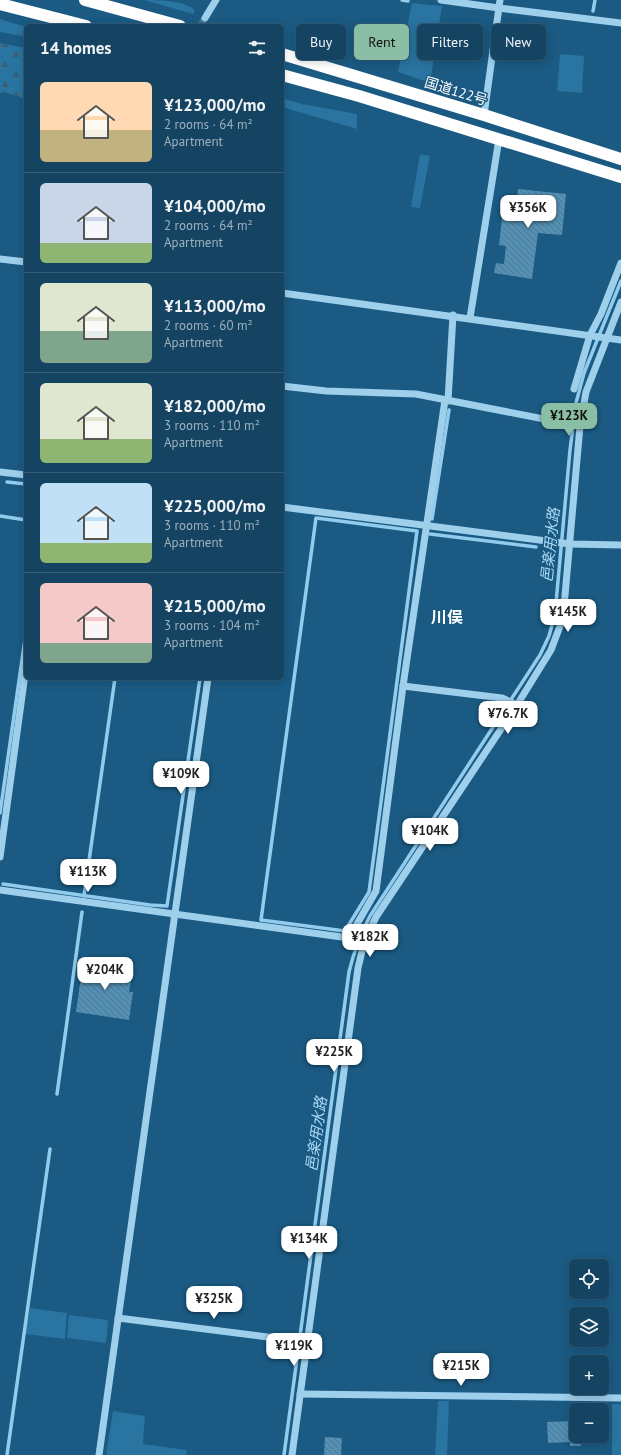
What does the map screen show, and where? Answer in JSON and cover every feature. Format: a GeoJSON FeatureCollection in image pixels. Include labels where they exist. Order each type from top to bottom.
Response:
{"type":"FeatureCollection","features":[{"type":"Feature","properties":{"kind":"highway"},"geometry":{"type":"LineString","coordinates":[[85,0],[173,24]]}},
{"type":"Feature","properties":{"kind":"highway"},"geometry":{"type":"LineString","coordinates":[[0,4],[78,24]]}},
{"type":"Feature","properties":{"kind":"highway","name":"国道122号"},"geometry":{"type":"LineString","coordinates":[[284,55],[484,115],[621,159]]}},
{"type":"Feature","properties":{"kind":"highway"},"geometry":{"type":"LineString","coordinates":[[284,76],[360,96],[621,177]]}},
{"type":"Feature","properties":{"kind":"street"},"geometry":{"type":"LineString","coordinates":[[205,18],[216,0]]}},
{"type":"Feature","properties":{"kind":"street"},"geometry":{"type":"LineString","coordinates":[[441,0],[621,23]]}},
{"type":"Feature","properties":{"kind":"street"},"geometry":{"type":"LineString","coordinates":[[484,115],[500,0]]}},
{"type":"Feature","properties":{"kind":"street"},"geometry":{"type":"LineString","coordinates":[[470,318],[499,139]]}},
{"type":"Feature","properties":{"kind":"street"},"geometry":{"type":"LineString","coordinates":[[0,259],[24,262]]}},
{"type":"Feature","properties":{"kind":"street"},"geometry":{"type":"LineString","coordinates":[[574,389],[590,335],[601,314],[621,263]]}},
{"type":"Feature","properties":{"kind":"street"},"geometry":{"type":"LineString","coordinates":[[284,293],[453,315],[621,340]]}},
{"type":"Feature","properties":{"kind":"street"},"geometry":{"type":"LineString","coordinates":[[292,1455],[358,968],[364,943],[376,917],[552,650],[563,618],[580,426],[586,392],[606,338],[619,313],[621,302]]}},
{"type":"Feature","properties":{"kind":"street"},"geometry":{"type":"LineString","coordinates":[[349,938],[376,891],[426,525],[446,401],[453,315]]}},
{"type":"Feature","properties":{"kind":"street"},"geometry":{"type":"LineString","coordinates":[[284,386],[326,391],[416,394],[580,426]]}},
{"type":"Feature","properties":{"kind":"street"},"geometry":{"type":"LineString","coordinates":[[0,472],[24,475]]}},
{"type":"Feature","properties":{"kind":"street"},"geometry":{"type":"LineString","coordinates":[[284,507],[570,544],[621,545]]}},
{"type":"Feature","properties":{"kind":"street"},"geometry":{"type":"LineString","coordinates":[[0,857],[24,680]]}},
{"type":"Feature","properties":{"kind":"street"},"geometry":{"type":"LineString","coordinates":[[99,1455],[208,680]]}},
{"type":"Feature","properties":{"kind":"street"},"geometry":{"type":"LineString","coordinates":[[403,686],[502,698],[517,705]]}},
{"type":"Feature","properties":{"kind":"street"},"geometry":{"type":"LineString","coordinates":[[0,890],[349,938],[364,943]]}},
{"type":"Feature","properties":{"kind":"street"},"geometry":{"type":"LineString","coordinates":[[118,1318],[307,1342]]}},
{"type":"Feature","properties":{"kind":"street"},"geometry":{"type":"LineString","coordinates":[[300,1394],[621,1398]]}},
{"type":"Feature","properties":{"kind":"green space"},"geometry":{"type":"Polygon","coordinates":[[[144,0],[179,3],[191,7],[195,11],[193,14],[144,0]]]}},
{"type":"Feature","properties":{"kind":"green space"},"geometry":{"type":"Polygon","coordinates":[[[412,3],[442,6],[439,24],[417,24],[417,60],[434,60],[430,83],[398,72],[400,60],[409,60],[409,24],[408,24],[412,3]]]}},
{"type":"Feature","properties":{"kind":"green space"},"geometry":{"type":"Polygon","coordinates":[[[0,19],[24,26],[24,37],[0,32],[0,19]]]}},
{"type":"Feature","properties":{"kind":"green space"},"geometry":{"type":"Polygon","coordinates":[[[0,43],[24,48],[24,98],[4,92],[0,93],[0,43]]]}},
{"type":"Feature","properties":{"kind":"green space"},"geometry":{"type":"Polygon","coordinates":[[[560,54],[584,56],[582,93],[557,91],[560,54]]]}},
{"type":"Feature","properties":{"kind":"green space"},"geometry":{"type":"Polygon","coordinates":[[[284,99],[302,104],[357,114],[357,129],[284,108],[284,99]]]}},
{"type":"Feature","properties":{"kind":"green space"},"geometry":{"type":"Polygon","coordinates":[[[420,154],[430,156],[420,208],[411,207],[420,154]]]}},
{"type":"Feature","properties":{"kind":"green space"},"geometry":{"type":"Polygon","coordinates":[[[30,1308],[67,1313],[65,1339],[25,1334],[30,1308]]]}},
{"type":"Feature","properties":{"kind":"green space"},"geometry":{"type":"Polygon","coordinates":[[[69,1315],[108,1320],[106,1343],[67,1338],[69,1315]]]}},
{"type":"Feature","properties":{"kind":"green space"},"geometry":{"type":"Polygon","coordinates":[[[438,1401],[449,1401],[447,1455],[435,1455],[438,1401]]]}},
{"type":"Feature","properties":{"kind":"green space"},"geometry":{"type":"Polygon","coordinates":[[[612,1404],[621,1404],[621,1455],[612,1455],[612,1404]]]}},
{"type":"Feature","properties":{"kind":"green space"},"geometry":{"type":"Polygon","coordinates":[[[113,1411],[145,1416],[143,1444],[187,1450],[186,1455],[106,1455],[113,1411]]]}},
{"type":"Feature","properties":{"kind":"building"},"geometry":{"type":"Polygon","coordinates":[[[518,189],[566,194],[562,235],[538,233],[532,279],[494,273],[496,263],[504,264],[506,246],[499,245],[506,197],[517,198],[518,189]]]}},
{"type":"Feature","properties":{"kind":"building"},"geometry":{"type":"Polygon","coordinates":[[[83,962],[133,969],[129,992],[133,992],[129,1020],[76,1012],[83,962]]]}},
{"type":"Feature","properties":{"kind":"building"},"geometry":{"type":"Polygon","coordinates":[[[569,1421],[569,1442],[548,1443],[547,1422],[569,1421]]]}},
{"type":"Feature","properties":{"kind":"building"},"geometry":{"type":"Polygon","coordinates":[[[325,1437],[342,1438],[341,1455],[324,1455],[325,1437]]]}},
{"type":"Feature","properties":{"kind":"building"},"geometry":{"type":"Polygon","coordinates":[[[570,1443],[581,1443],[581,1446],[570,1446],[570,1443]]]}},
{"type":"Feature","properties":{"kind":"waterway"},"geometry":{"type":"LineString","coordinates":[[402,0],[408,1]]}},
{"type":"Feature","properties":{"kind":"waterway"},"geometry":{"type":"LineString","coordinates":[[593,11],[595,0]]}},
{"type":"Feature","properties":{"kind":"waterway","name":"邑楽用水路"},"geometry":{"type":"LineString","coordinates":[[284,1455],[349,972],[353,957],[370,916],[540,655],[549,636],[555,614],[570,450],[576,403],[584,373],[621,281]]}},
{"type":"Feature","properties":{"kind":"waterway"},"geometry":{"type":"LineString","coordinates":[[432,519],[449,410]]}},
{"type":"Feature","properties":{"kind":"waterway"},"geometry":{"type":"LineString","coordinates":[[7,482],[24,484]]}},
{"type":"Feature","properties":{"kind":"waterway"},"geometry":{"type":"LineString","coordinates":[[0,516],[24,520]]}},
{"type":"Feature","properties":{"kind":"waterway"},"geometry":{"type":"LineString","coordinates":[[316,518],[417,531],[369,892],[345,931],[261,920],[316,518]]}},
{"type":"Feature","properties":{"kind":"waterway"},"geometry":{"type":"LineString","coordinates":[[430,534],[536,547]]}},
{"type":"Feature","properties":{"kind":"waterway"},"geometry":{"type":"LineString","coordinates":[[0,813],[24,646]]}},
{"type":"Feature","properties":{"kind":"waterway"},"geometry":{"type":"LineString","coordinates":[[84,896],[115,680]]}},
{"type":"Feature","properties":{"kind":"waterway"},"geometry":{"type":"LineString","coordinates":[[3,884],[150,905],[167,906],[200,680]]}},
{"type":"Feature","properties":{"kind":"waterway"},"geometry":{"type":"LineString","coordinates":[[57,1094],[82,912]]}},
{"type":"Feature","properties":{"kind":"waterway"},"geometry":{"type":"LineString","coordinates":[[7,1455],[50,1149]]}},
{"type":"Feature","properties":{"kind":"tunnel"},"geometry":{"type":"LineString","coordinates":[[201,24],[205,18]]}},
{"type":"Feature","properties":{"kind":"district","name":"川俣"},"geometry":{"type":"Point","coordinates":[447,617]}}]}
